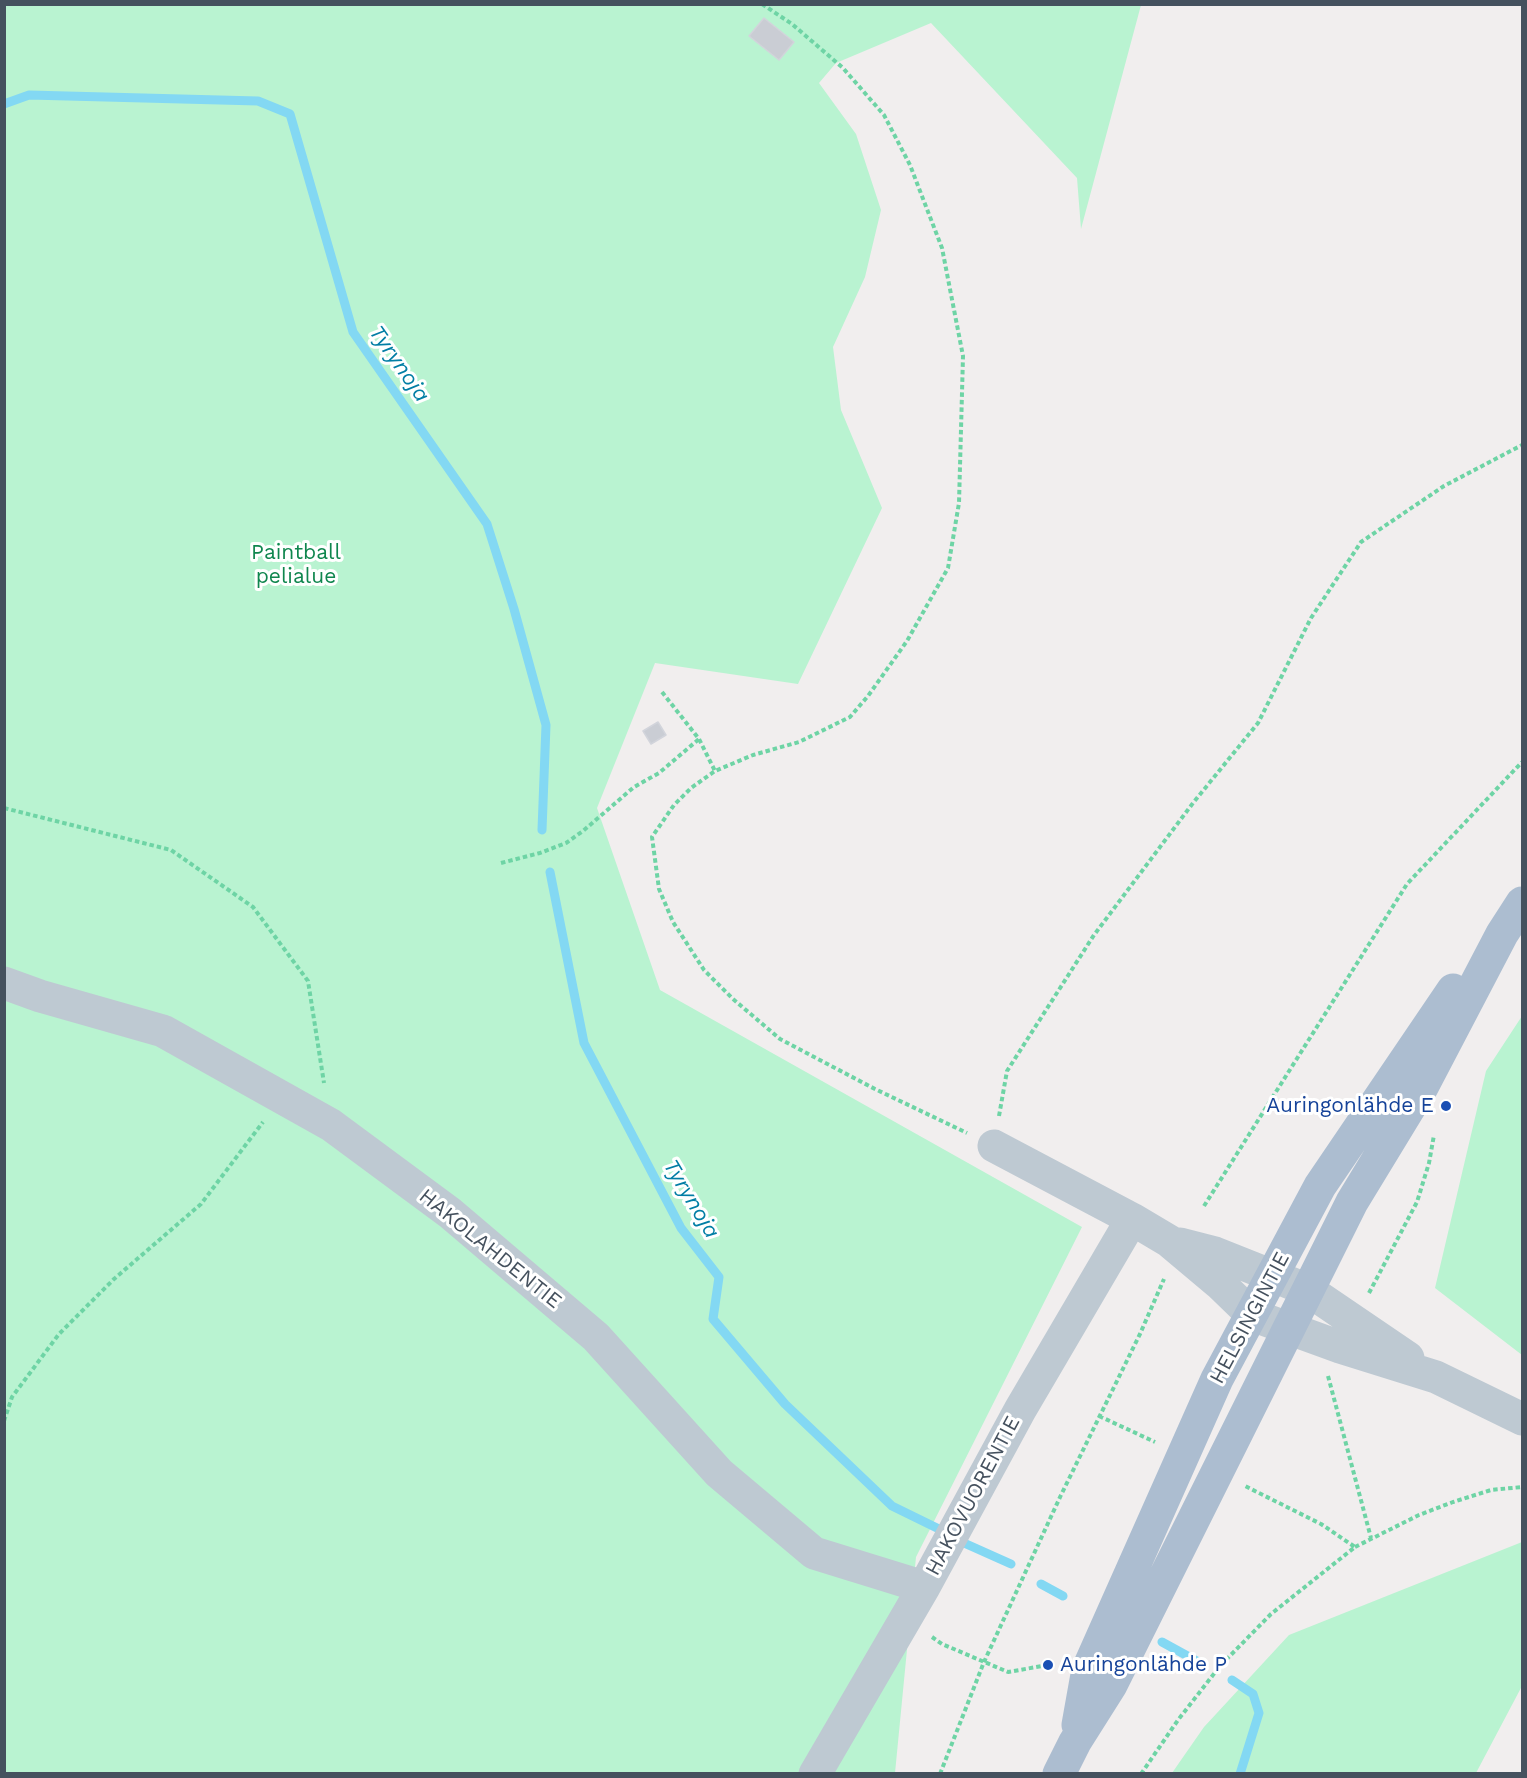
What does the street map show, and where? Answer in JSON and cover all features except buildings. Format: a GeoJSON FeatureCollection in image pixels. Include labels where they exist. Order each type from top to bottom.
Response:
{"type":"FeatureCollection","features":[{"type":"Feature","properties":{"kind":"main road","name":"HELSINGINTIE"},"geometry":{"type":"LineString","coordinates":[[1059,1773],[1075,1742],[1111,1685],[1352,1202],[1422,1087],[1502,934],[1522,903]]}},
{"type":"Feature","properties":{"kind":"main road","name":"HELSINGINTIE"},"geometry":{"type":"LineString","coordinates":[[1075,1742],[1088,1669],[1217,1379],[1327,1176],[1451,992],[1502,934]]}},
{"type":"Feature","properties":{"kind":"street","name":"HAKOLAHDENTIE"},"geometry":{"type":"LineString","coordinates":[[4,983],[40,996],[163,1030],[331,1125],[450,1213],[596,1337],[719,1473],[814,1553],[924,1587]]}},
{"type":"Feature","properties":{"kind":"street"},"geometry":{"type":"LineString","coordinates":[[994,1146],[1132,1219],[1169,1255],[1218,1283],[1252,1315],[1340,1347],[1436,1377]]}},
{"type":"Feature","properties":{"kind":"street","name":"HAKOVUORENTIE"},"geometry":{"type":"LineString","coordinates":[[815,1773],[906,1619],[1020,1410],[1132,1219]]}},
{"type":"Feature","properties":{"kind":"street"},"geometry":{"type":"LineString","coordinates":[[1169,1255],[1215,1254],[1308,1290],[1436,1377],[1522,1419]]}},
{"type":"Feature","properties":{"kind":"path"},"geometry":{"type":"LineString","coordinates":[[762,4],[792,24],[843,68],[884,115],[910,165],[942,248],[963,356],[959,503],[948,567],[907,641],[868,696],[850,717],[799,742],[753,755],[715,771],[691,788],[674,805],[652,837],[659,889],[673,922],[704,970],[780,1040],[994,1146],[1006,1071],[1094,935],[1193,803],[1258,723],[1311,618],[1361,542],[1444,486],[1522,445]]}},
{"type":"Feature","properties":{"kind":"path"},"geometry":{"type":"LineString","coordinates":[[662,692],[699,739],[715,771]]}},
{"type":"Feature","properties":{"kind":"path"},"geometry":{"type":"LineString","coordinates":[[501,863],[540,853],[566,843],[634,787],[659,773],[699,739]]}},
{"type":"Feature","properties":{"kind":"path"},"geometry":{"type":"LineString","coordinates":[[1204,1206],[1407,884],[1522,762]]}},
{"type":"Feature","properties":{"kind":"path"},"geometry":{"type":"LineString","coordinates":[[4,808],[171,850],[253,907],[308,981],[331,1125]]}},
{"type":"Feature","properties":{"kind":"path"},"geometry":{"type":"LineString","coordinates":[[4,1421],[12,1397],[59,1334],[114,1279],[201,1204],[281,1098]]}},
{"type":"Feature","properties":{"kind":"path"},"geometry":{"type":"LineString","coordinates":[[940,1773],[984,1662],[1099,1416],[1140,1334],[1169,1255]]}},
{"type":"Feature","properties":{"kind":"path"},"geometry":{"type":"LineString","coordinates":[[1099,1416],[1158,1443]]}},
{"type":"Feature","properties":{"kind":"path"},"geometry":{"type":"LineString","coordinates":[[1240,1484],[1321,1524],[1355,1547]]}},
{"type":"Feature","properties":{"kind":"path"},"geometry":{"type":"LineString","coordinates":[[1141,1773],[1220,1666],[1271,1614],[1355,1547],[1419,1515],[1452,1502],[1491,1490],[1522,1487]]}},
{"type":"Feature","properties":{"kind":"path"},"geometry":{"type":"LineString","coordinates":[[906,1619],[942,1644],[1008,1672],[1048,1665]]}},
{"type":"Feature","properties":{"kind":"green space","name":"Paintball pelialue"},"geometry":{"type":"Polygon","coordinates":[[[5,5],[1141,5],[1081,229],[1077,178],[931,23],[836,63],[819,83],[856,134],[881,210],[865,277],[833,347],[841,410],[882,508],[798,684],[655,663],[597,808],[660,990],[1082,1227],[916,1557],[895,1773],[5,1774],[5,5]]]}},
{"type":"Feature","properties":{"kind":"green space"},"geometry":{"type":"Polygon","coordinates":[[[1522,1016],[1522,1355],[1435,1288],[1486,1071],[1522,1016]]]}},
{"type":"Feature","properties":{"kind":"green space"},"geometry":{"type":"Polygon","coordinates":[[[1522,1542],[1522,1686],[1476,1773],[1172,1773],[1204,1727],[1289,1635],[1522,1542]]]}},
{"type":"Feature","properties":{"kind":"waterway","name":"Tyrynoja"},"geometry":{"type":"LineString","coordinates":[[4,104],[29,95],[258,101],[290,114],[353,332],[487,524],[514,609],[546,725],[542,830]]}},
{"type":"Feature","properties":{"kind":"waterway","name":"Tyrynoja"},"geometry":{"type":"LineString","coordinates":[[550,872],[584,1043],[681,1228],[719,1277],[713,1319],[785,1404],[892,1506],[939,1529]]}},
{"type":"Feature","properties":{"kind":"waterway"},"geometry":{"type":"LineString","coordinates":[[964,1543],[1011,1564]]}},
{"type":"Feature","properties":{"kind":"waterway"},"geometry":{"type":"LineString","coordinates":[[1041,1584],[1063,1596]]}},
{"type":"Feature","properties":{"kind":"waterway"},"geometry":{"type":"LineString","coordinates":[[1162,1642],[1204,1665]]}},
{"type":"Feature","properties":{"kind":"waterway","name":"Tyrynoja"},"geometry":{"type":"LineString","coordinates":[[1232,1680],[1253,1694],[1259,1713],[1240,1774]]}},
{"type":"Feature","properties":{"kind":"place","name":"Auringonlähde E"},"geometry":{"type":"Point","coordinates":[1446,1106]}},
{"type":"Feature","properties":{"kind":"place","name":"Auringonlähde P"},"geometry":{"type":"Point","coordinates":[1048,1665]}}]}
